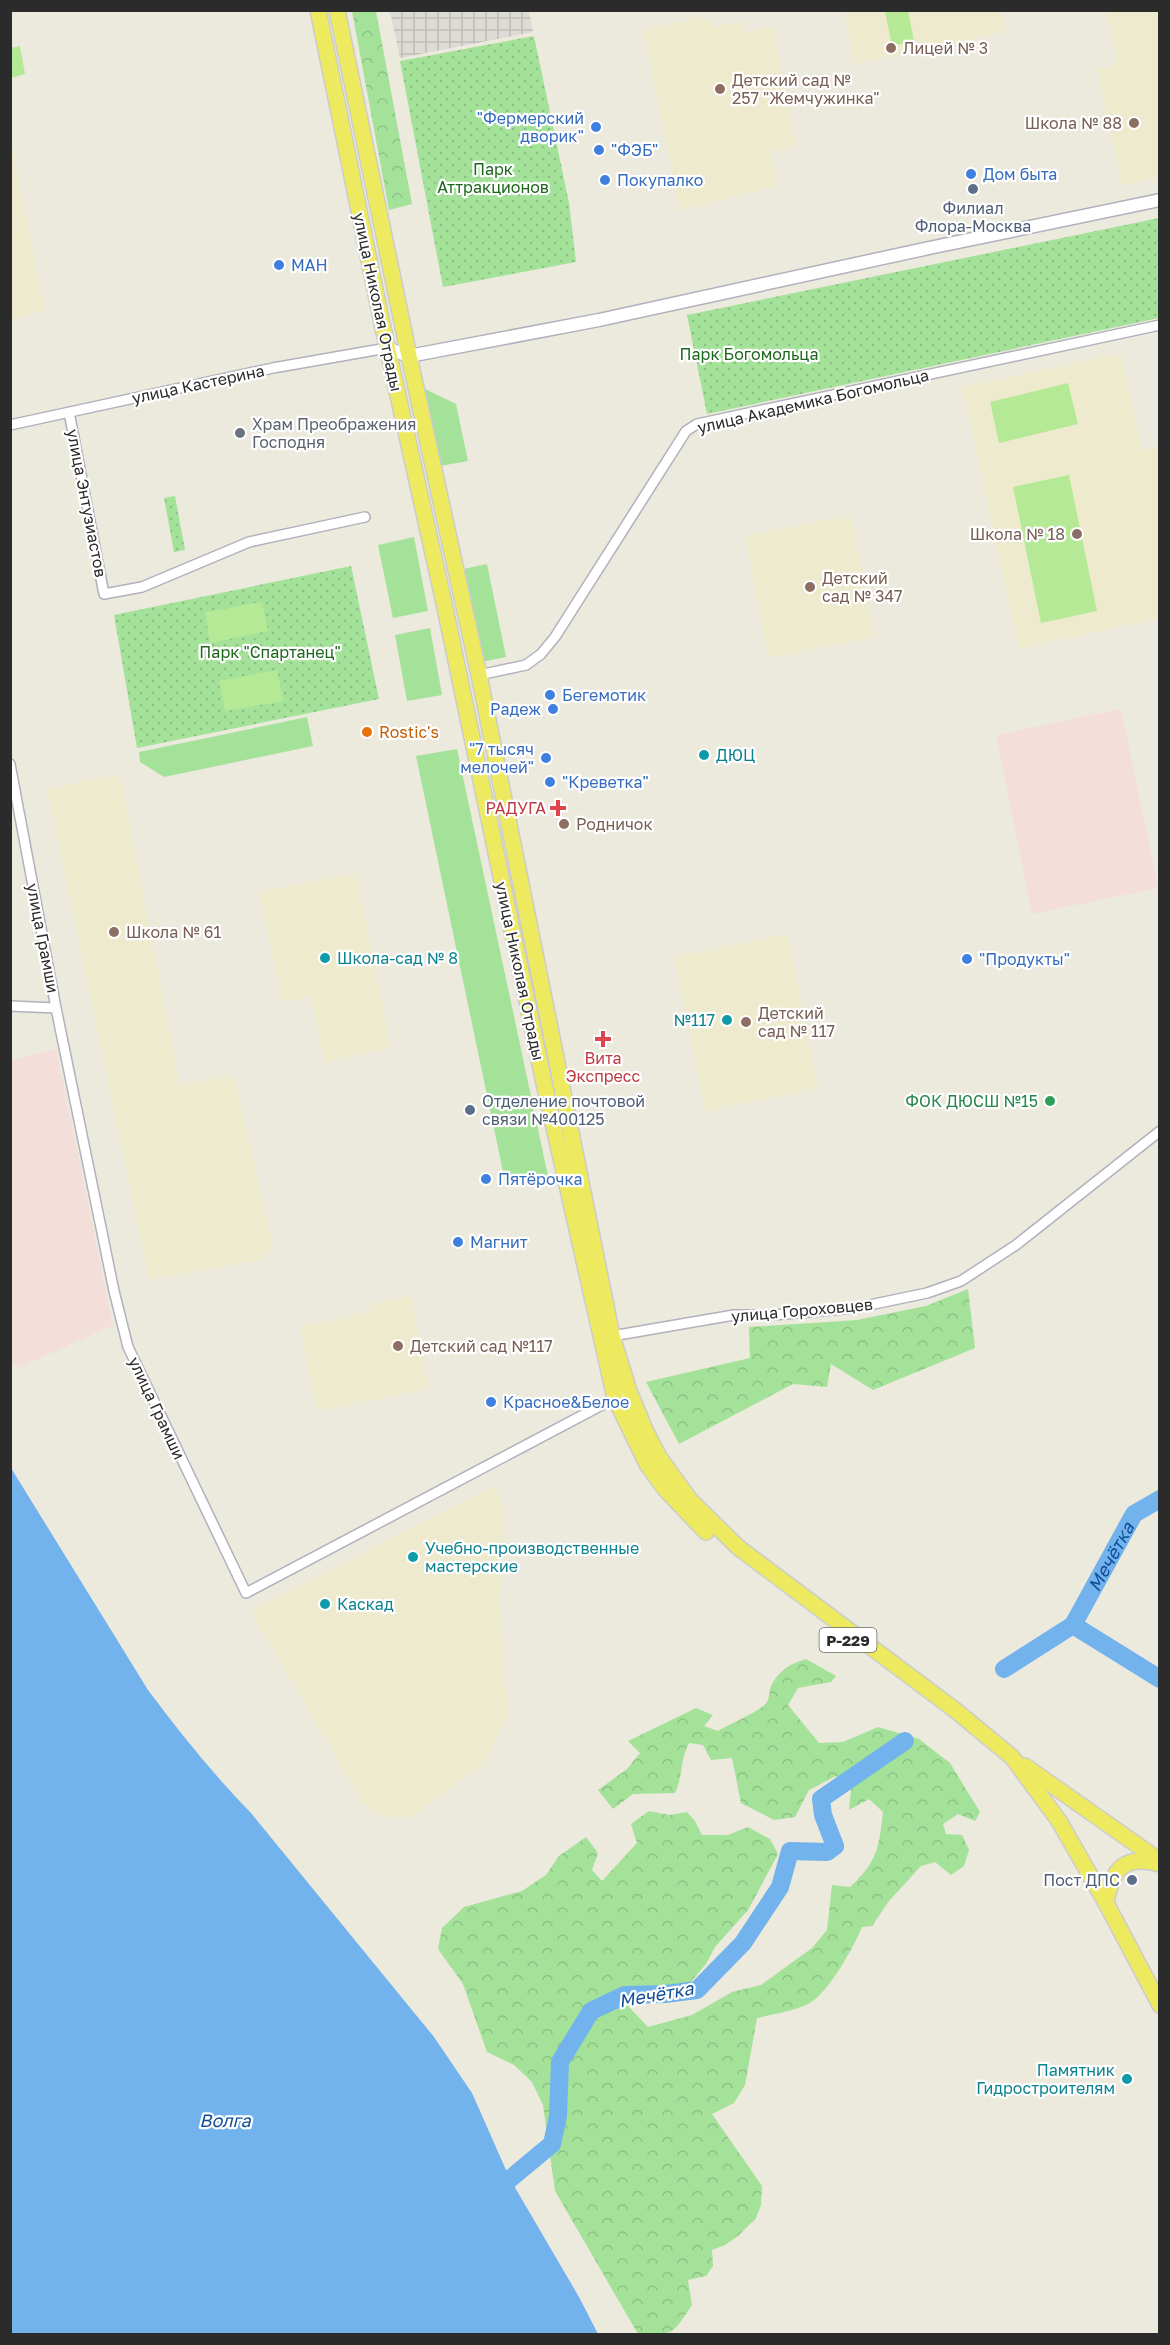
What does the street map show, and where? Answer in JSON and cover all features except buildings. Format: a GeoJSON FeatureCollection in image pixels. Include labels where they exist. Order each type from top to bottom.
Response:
{"type":"FeatureCollection","features":[{"type":"Feature","properties":{"kind":"main road","name":"улица Николая Отрады"},"geometry":{"type":"LineString","coordinates":[[318,10],[387,348],[444,603],[570,1207],[615,1398],[647,1464],[689,1516],[747,1566],[950,1715],[1012,1757]]}},
{"type":"Feature","properties":{"kind":"main road","name":"улица Николая Отрады"},"geometry":{"type":"LineString","coordinates":[[338,10],[409,356],[479,675],[612,1336],[629,1391],[646,1432],[675,1481],[697,1509],[723,1534],[955,1710],[1012,1757],[1059,1821],[1160,2005]]}},
{"type":"Feature","properties":{"kind":"main road"},"geometry":{"type":"LineString","coordinates":[[1012,1757],[1160,1863]]}},
{"type":"Feature","properties":{"kind":"main road"},"geometry":{"type":"LineString","coordinates":[[1106,1903],[1111,1880],[1120,1867],[1136,1861],[1148,1860],[1160,1863]]}},
{"type":"Feature","properties":{"kind":"street"},"geometry":{"type":"LineString","coordinates":[[387,348],[409,356],[599,321],[928,248],[1160,200]]}},
{"type":"Feature","properties":{"kind":"street","name":"улица Академика Богомольца"},"geometry":{"type":"LineString","coordinates":[[479,675],[526,665],[541,654],[555,637],[686,431],[696,424],[1160,325]]}},
{"type":"Feature","properties":{"kind":"street","name":"улица Кастерина"},"geometry":{"type":"LineString","coordinates":[[10,425],[273,368],[387,348]]}},
{"type":"Feature","properties":{"kind":"street","name":"улица Энтузиастов"},"geometry":{"type":"LineString","coordinates":[[69,412],[104,594],[142,587],[249,542],[365,517]]}},
{"type":"Feature","properties":{"kind":"street","name":"улица Грамши"},"geometry":{"type":"LineString","coordinates":[[10,764],[13,789],[111,1280],[128,1347],[246,1593],[629,1391]]}},
{"type":"Feature","properties":{"kind":"street"},"geometry":{"type":"LineString","coordinates":[[10,1006],[56,1008]]}},
{"type":"Feature","properties":{"kind":"street","name":"улица Гороховцев"},"geometry":{"type":"LineString","coordinates":[[612,1336],[734,1316],[855,1308],[927,1293],[961,1281],[1016,1245],[1160,1131]]}},
{"type":"Feature","properties":{"kind":"shaded area"},"geometry":{"type":"Polygon","coordinates":[[[390,11],[529,11],[533,32],[400,58],[390,11]]]}},
{"type":"Feature","properties":{"kind":"shaded area","name":"Лицей № 3"},"geometry":{"type":"Polygon","coordinates":[[[844,11],[1002,11],[1006,32],[855,64],[844,11]]]}},
{"type":"Feature","properties":{"kind":"shaded area","name":"Школа № 88"},"geometry":{"type":"Polygon","coordinates":[[[1106,11],[1159,11],[1159,177],[1122,186],[1097,69],[1117,64],[1106,11]]]}},
{"type":"Feature","properties":{"kind":"shaded area","name":"Детский сад № 257 \"Жемчужинка\""},"geometry":{"type":"Polygon","coordinates":[[[704,17],[716,27],[742,21],[745,32],[773,26],[796,147],[771,152],[778,186],[680,211],[643,29],[704,17]]]}},
{"type":"Feature","properties":{"kind":"shaded area"},"geometry":{"type":"Polygon","coordinates":[[[11,141],[45,310],[10,319],[11,141]]]}},
{"type":"Feature","properties":{"kind":"shaded area","name":"Школа № 18"},"geometry":{"type":"Polygon","coordinates":[[[1121,353],[1142,450],[1159,447],[1159,618],[1019,649],[962,387],[1121,353]]]}},
{"type":"Feature","properties":{"kind":"shaded area","name":"Детский сад № 347"},"geometry":{"type":"Polygon","coordinates":[[[851,515],[874,637],[768,658],[745,536],[851,515]]]}},
{"type":"Feature","properties":{"kind":"shaded area"},"geometry":{"type":"Polygon","coordinates":[[[1121,709],[1158,888],[1032,914],[996,735],[1121,709]]]}},
{"type":"Feature","properties":{"kind":"shaded area","name":"Школа № 61"},"geometry":{"type":"Polygon","coordinates":[[[120,774],[180,1085],[234,1075],[273,1247],[259,1260],[149,1280],[47,789],[120,774]]]}},
{"type":"Feature","properties":{"kind":"shaded area"},"geometry":{"type":"Polygon","coordinates":[[[356,873],[391,1048],[324,1062],[311,997],[282,1002],[259,892],[356,873]]]}},
{"type":"Feature","properties":{"kind":"shaded area","name":"Детский сад № 117"},"geometry":{"type":"Polygon","coordinates":[[[788,934],[818,1088],[705,1111],[674,957],[788,934]]]}},
{"type":"Feature","properties":{"kind":"shaded area"},"geometry":{"type":"Polygon","coordinates":[[[56,1049],[113,1325],[18,1368],[10,1358],[11,1060],[56,1049]]]}},
{"type":"Feature","properties":{"kind":"shaded area"},"geometry":{"type":"Polygon","coordinates":[[[411,1296],[429,1389],[316,1411],[300,1327],[370,1312],[369,1304],[411,1296]]]}},
{"type":"Feature","properties":{"kind":"shaded area"},"geometry":{"type":"Polygon","coordinates":[[[495,1485],[505,1511],[500,1604],[508,1717],[483,1765],[411,1817],[393,1818],[374,1813],[362,1802],[252,1613],[256,1608],[495,1485]]]}},
{"type":"Feature","properties":{"kind":"green space"},"geometry":{"type":"Polygon","coordinates":[[[352,11],[376,11],[412,204],[389,210],[352,11]]]}},
{"type":"Feature","properties":{"kind":"green space"},"geometry":{"type":"Polygon","coordinates":[[[885,11],[908,11],[914,41],[892,46],[885,11]]]}},
{"type":"Feature","properties":{"kind":"green space","name":"Парк Аттракционов"},"geometry":{"type":"Polygon","coordinates":[[[534,36],[569,203],[576,262],[443,287],[400,61],[534,36]]]}},
{"type":"Feature","properties":{"kind":"green space"},"geometry":{"type":"Polygon","coordinates":[[[20,46],[25,74],[11,78],[11,48],[20,46]]]}},
{"type":"Feature","properties":{"kind":"green space","name":"Парк Богомольца"},"geometry":{"type":"Polygon","coordinates":[[[1159,218],[1159,318],[707,414],[687,315],[1159,218]]]}},
{"type":"Feature","properties":{"kind":"green space"},"geometry":{"type":"Polygon","coordinates":[[[1068,383],[1078,424],[999,443],[990,402],[1068,383]]]}},
{"type":"Feature","properties":{"kind":"green space"},"geometry":{"type":"Polygon","coordinates":[[[423,388],[456,404],[468,461],[440,466],[423,388]]]}},
{"type":"Feature","properties":{"kind":"green space"},"geometry":{"type":"Polygon","coordinates":[[[1069,475],[1097,611],[1041,623],[1013,487],[1069,475]]]}},
{"type":"Feature","properties":{"kind":"green space"},"geometry":{"type":"Polygon","coordinates":[[[175,496],[185,550],[174,552],[164,498],[175,496]]]}},
{"type":"Feature","properties":{"kind":"green space"},"geometry":{"type":"Polygon","coordinates":[[[414,537],[428,611],[393,618],[378,545],[414,537]]]}},
{"type":"Feature","properties":{"kind":"green space"},"geometry":{"type":"Polygon","coordinates":[[[487,564],[506,657],[481,662],[463,569],[487,564]]]}},
{"type":"Feature","properties":{"kind":"green space","name":"Парк \"Спартанец\""},"geometry":{"type":"Polygon","coordinates":[[[351,566],[379,699],[137,748],[114,615],[351,566]]]}},
{"type":"Feature","properties":{"kind":"green space"},"geometry":{"type":"Polygon","coordinates":[[[262,602],[268,631],[210,643],[205,612],[262,602]]]}},
{"type":"Feature","properties":{"kind":"green space"},"geometry":{"type":"Polygon","coordinates":[[[430,628],[442,695],[407,701],[395,635],[430,628]]]}},
{"type":"Feature","properties":{"kind":"green space"},"geometry":{"type":"Polygon","coordinates":[[[277,670],[283,701],[225,711],[219,681],[277,670]]]}},
{"type":"Feature","properties":{"kind":"green space"},"geometry":{"type":"Polygon","coordinates":[[[307,717],[313,746],[164,777],[140,762],[139,752],[307,717]]]}},
{"type":"Feature","properties":{"kind":"green space"},"geometry":{"type":"Polygon","coordinates":[[[457,749],[548,1176],[506,1186],[416,756],[457,749]]]}},
{"type":"Feature","properties":{"kind":"green space"},"geometry":{"type":"Polygon","coordinates":[[[968,1289],[975,1348],[873,1390],[831,1364],[827,1387],[793,1384],[679,1444],[646,1382],[750,1358],[749,1327],[857,1320],[926,1306],[968,1289]]]}},
{"type":"Feature","properties":{"kind":"green space"},"geometry":{"type":"Polygon","coordinates":[[[806,1659],[836,1676],[831,1682],[798,1688],[788,1705],[819,1743],[843,1742],[878,1727],[919,1739],[950,1763],[980,1812],[975,1821],[958,1814],[943,1824],[946,1834],[962,1835],[969,1850],[964,1866],[951,1875],[935,1862],[921,1866],[889,1901],[872,1926],[862,1927],[839,1970],[815,1999],[796,2009],[757,2018],[745,2085],[734,2103],[712,2114],[762,2186],[761,2205],[756,2218],[738,2236],[712,2250],[713,2266],[706,2276],[688,2280],[692,2305],[676,2328],[666,2333],[638,2334],[555,2191],[543,2105],[532,2082],[514,2065],[487,2052],[463,1984],[438,1949],[442,1928],[464,1907],[522,1891],[546,1875],[559,1856],[586,1837],[598,1853],[592,1870],[602,1881],[637,1843],[631,1824],[649,1811],[669,1815],[687,1812],[702,1835],[728,1835],[748,1827],[770,1839],[778,1854],[748,1910],[715,1947],[706,1964],[689,1984],[663,1988],[635,1987],[629,2007],[648,2027],[692,2015],[732,1992],[761,1985],[812,1948],[827,1930],[832,1885],[850,1887],[866,1870],[875,1854],[883,1812],[869,1799],[849,1810],[851,1790],[836,1776],[809,1790],[795,1817],[774,1820],[741,1803],[732,1758],[711,1760],[703,1745],[689,1743],[675,1793],[633,1794],[613,1809],[598,1790],[627,1769],[640,1753],[628,1741],[696,1708],[713,1715],[704,1726],[718,1731],[763,1706],[768,1700],[772,1684],[782,1671],[806,1659]]]}},
{"type":"Feature","properties":{"kind":"water","name":"Волга"},"geometry":{"type":"Polygon","coordinates":[[[11,1468],[148,1690],[197,1753],[251,1813],[434,2037],[472,2093],[510,2179],[598,2334],[11,2334],[11,1468]]]}},
{"type":"Feature","properties":{"kind":"waterway","name":"Мечётка"},"geometry":{"type":"LineString","coordinates":[[1004,1669],[1073,1625],[1134,1514],[1160,1499]]}},
{"type":"Feature","properties":{"kind":"waterway","name":"Мечётка"},"geometry":{"type":"LineString","coordinates":[[1073,1625],[1160,1679]]}},
{"type":"Feature","properties":{"kind":"waterway","name":"Мечётка"},"geometry":{"type":"LineString","coordinates":[[493,2193],[552,2144],[558,2116],[560,2062],[591,2011],[625,1995],[697,1990],[743,1943],[780,1887],[790,1851],[827,1852],[835,1846],[823,1815],[821,1799],[905,1741]]}},
{"type":"Feature","properties":{"kind":"place","name":"Лицей № 3"},"geometry":{"type":"Point","coordinates":[891,48]}},
{"type":"Feature","properties":{"kind":"place","name":"Детский сад № 257 \"Жемчужинка\""},"geometry":{"type":"Point","coordinates":[720,89]}},
{"type":"Feature","properties":{"kind":"place","name":"Школа № 88"},"geometry":{"type":"Point","coordinates":[1134,123]}},
{"type":"Feature","properties":{"kind":"place","name":"\"Фермерский дворик\""},"geometry":{"type":"Point","coordinates":[596,127]}},
{"type":"Feature","properties":{"kind":"place","name":"\"ФЭБ\""},"geometry":{"type":"Point","coordinates":[599,150]}},
{"type":"Feature","properties":{"kind":"place","name":"Дом быта"},"geometry":{"type":"Point","coordinates":[971,174]}},
{"type":"Feature","properties":{"kind":"place","name":"Покупалко"},"geometry":{"type":"Point","coordinates":[605,180]}},
{"type":"Feature","properties":{"kind":"place","name":"Филиал Флора-Москва"},"geometry":{"type":"Point","coordinates":[973,189]}},
{"type":"Feature","properties":{"kind":"place","name":"МАН"},"geometry":{"type":"Point","coordinates":[279,265]}},
{"type":"Feature","properties":{"kind":"place","name":"Храм Преображения Господня"},"geometry":{"type":"Point","coordinates":[240,433]}},
{"type":"Feature","properties":{"kind":"place","name":"Школа № 18"},"geometry":{"type":"Point","coordinates":[1077,534]}},
{"type":"Feature","properties":{"kind":"place","name":"Детский сад № 347"},"geometry":{"type":"Point","coordinates":[810,587]}},
{"type":"Feature","properties":{"kind":"place","name":"Бегемотик"},"geometry":{"type":"Point","coordinates":[550,695]}},
{"type":"Feature","properties":{"kind":"place","name":"Радеж"},"geometry":{"type":"Point","coordinates":[553,709]}},
{"type":"Feature","properties":{"kind":"place","name":"Rostic's"},"geometry":{"type":"Point","coordinates":[367,732]}},
{"type":"Feature","properties":{"kind":"place","name":"ДЮЦ"},"geometry":{"type":"Point","coordinates":[704,755]}},
{"type":"Feature","properties":{"kind":"place","name":"\"7 тысяч мелочей\""},"geometry":{"type":"Point","coordinates":[546,758]}},
{"type":"Feature","properties":{"kind":"place","name":"\"Креветка\""},"geometry":{"type":"Point","coordinates":[550,782]}},
{"type":"Feature","properties":{"kind":"place","name":"РАДУГА"},"geometry":{"type":"Point","coordinates":[558,808]}},
{"type":"Feature","properties":{"kind":"place","name":"Родничок"},"geometry":{"type":"Point","coordinates":[564,824]}},
{"type":"Feature","properties":{"kind":"place","name":"Школа № 61"},"geometry":{"type":"Point","coordinates":[114,932]}},
{"type":"Feature","properties":{"kind":"place","name":"Школа-сад № 8"},"geometry":{"type":"Point","coordinates":[325,958]}},
{"type":"Feature","properties":{"kind":"place","name":"\"Продукты\""},"geometry":{"type":"Point","coordinates":[967,959]}},
{"type":"Feature","properties":{"kind":"place","name":"№117"},"geometry":{"type":"Point","coordinates":[727,1020]}},
{"type":"Feature","properties":{"kind":"place","name":"Детский сад № 117"},"geometry":{"type":"Point","coordinates":[746,1022]}},
{"type":"Feature","properties":{"kind":"place","name":"Вита Экспресс"},"geometry":{"type":"Point","coordinates":[603,1039]}},
{"type":"Feature","properties":{"kind":"place","name":"ФОК ДЮСШ №15"},"geometry":{"type":"Point","coordinates":[1050,1101]}},
{"type":"Feature","properties":{"kind":"place","name":"Отделение почтовой связи №400125"},"geometry":{"type":"Point","coordinates":[470,1110]}},
{"type":"Feature","properties":{"kind":"place","name":"Пятёрочка"},"geometry":{"type":"Point","coordinates":[486,1179]}},
{"type":"Feature","properties":{"kind":"place","name":"Магнит"},"geometry":{"type":"Point","coordinates":[458,1242]}},
{"type":"Feature","properties":{"kind":"place","name":"Детский сад №117"},"geometry":{"type":"Point","coordinates":[398,1346]}},
{"type":"Feature","properties":{"kind":"place","name":"Красное&Белое"},"geometry":{"type":"Point","coordinates":[491,1402]}},
{"type":"Feature","properties":{"kind":"place","name":"Учебно-производственные мастерские"},"geometry":{"type":"Point","coordinates":[413,1557]}},
{"type":"Feature","properties":{"kind":"place","name":"Каскад"},"geometry":{"type":"Point","coordinates":[325,1604]}},
{"type":"Feature","properties":{"kind":"place","name":"Пост ДПС"},"geometry":{"type":"Point","coordinates":[1132,1880]}},
{"type":"Feature","properties":{"kind":"place","name":"Памятник Гидростроителям"},"geometry":{"type":"Point","coordinates":[1127,2079]}}]}
